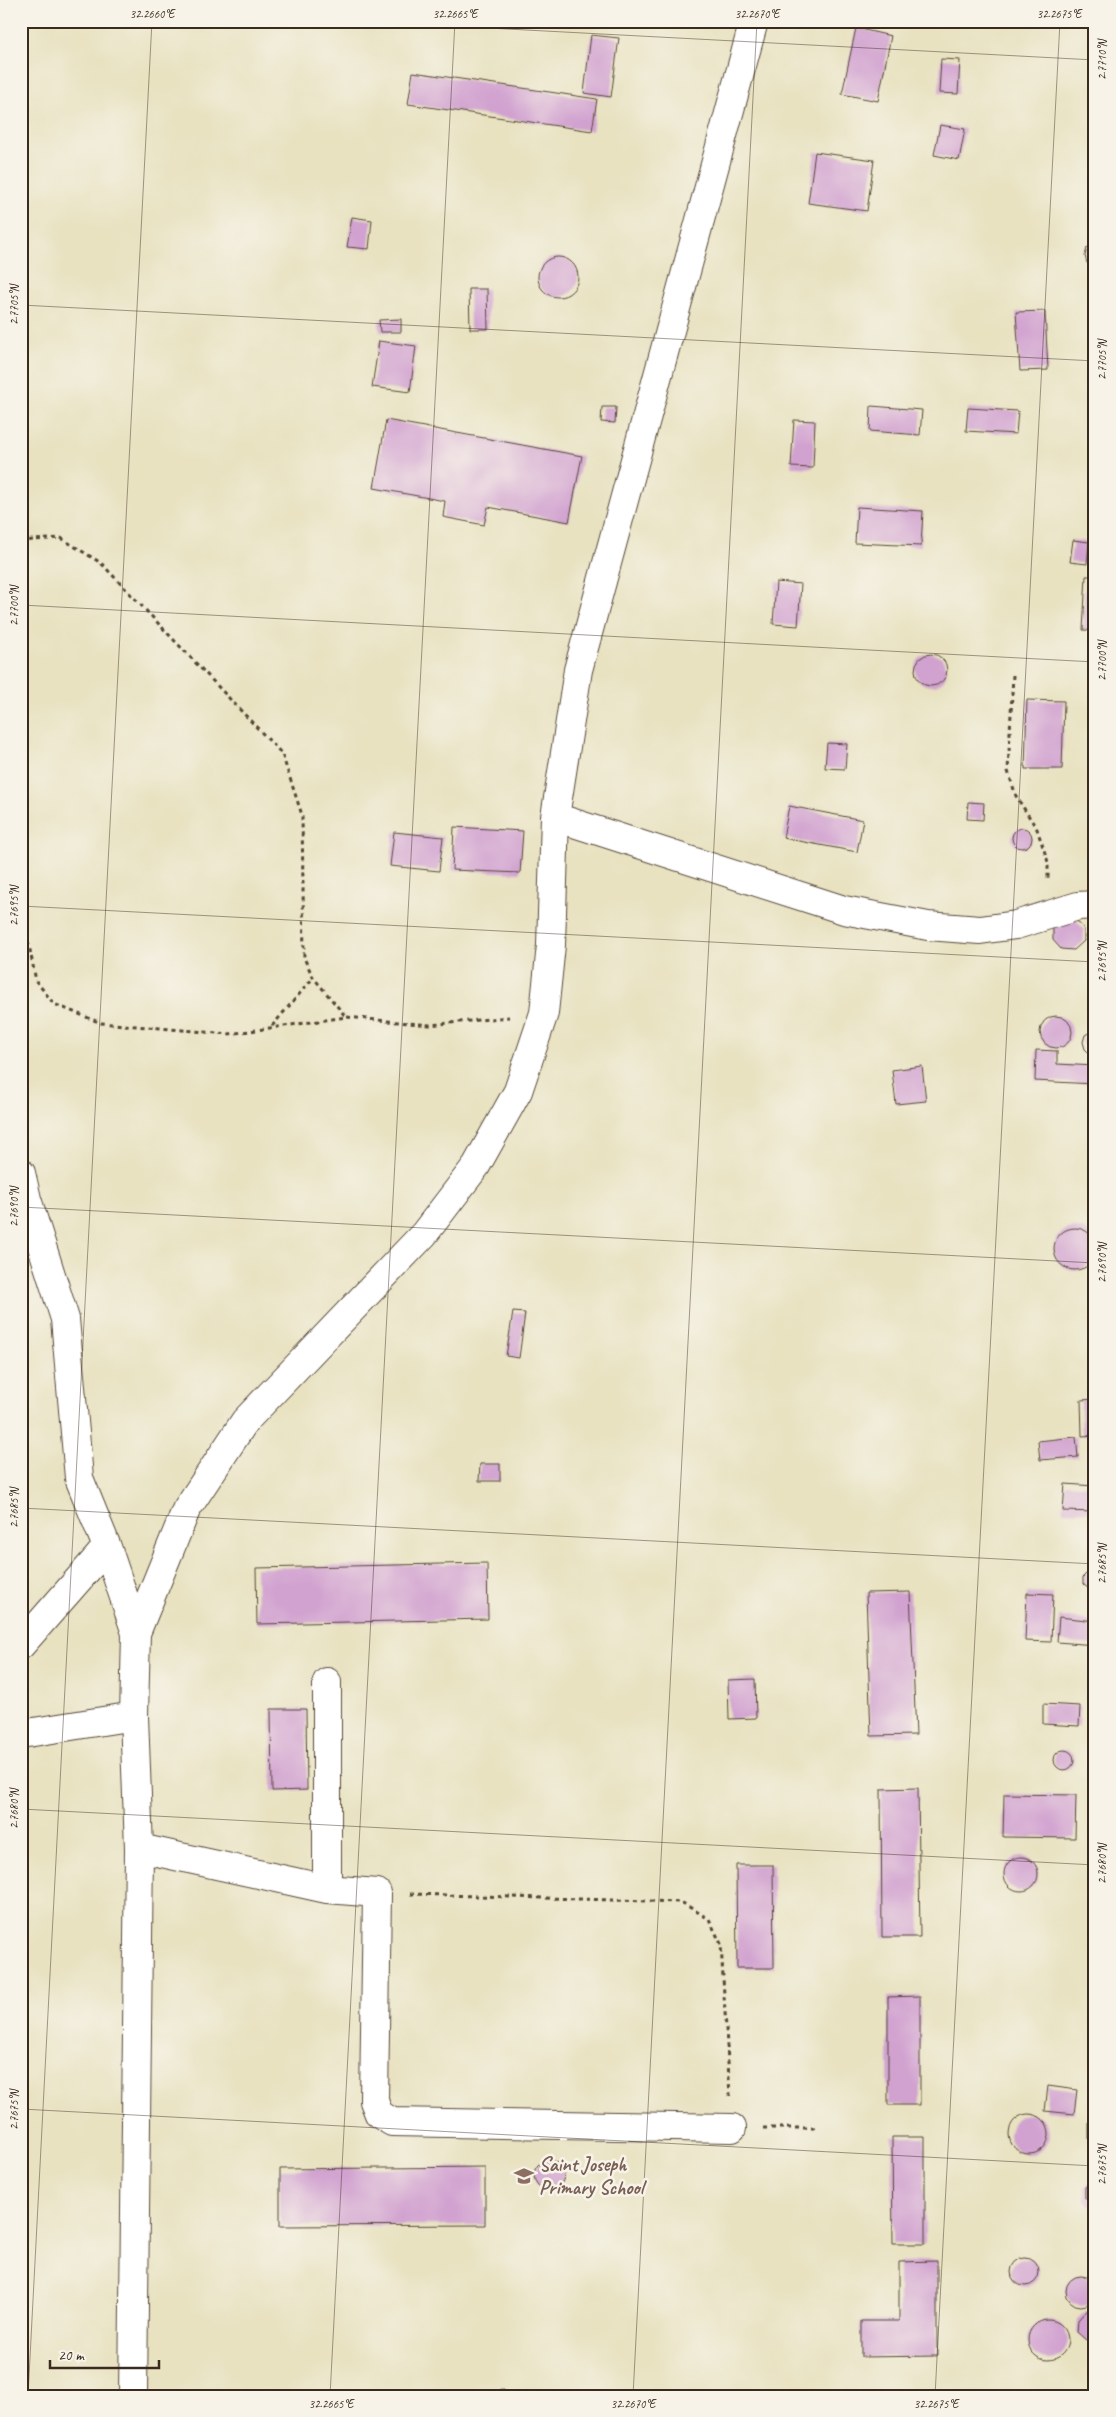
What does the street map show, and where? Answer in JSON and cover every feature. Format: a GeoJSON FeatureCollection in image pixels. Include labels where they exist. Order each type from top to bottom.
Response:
{"type":"FeatureCollection","features":[{"type":"Feature","properties":{"kind":"street"},"geometry":{"type":"LineString","coordinates":[[136,1633],[186,1510],[245,1421],[424,1234],[476,1166],[518,1091],[544,1013],[551,945],[555,818],[578,670],[754,21]]}},
{"type":"Feature","properties":{"kind":"street"},"geometry":{"type":"LineString","coordinates":[[555,818],[844,910],[928,926],[980,930],[1016,925],[1078,906],[1095,905]]}},
{"type":"Feature","properties":{"kind":"street"},"geometry":{"type":"LineString","coordinates":[[21,1173],[27,1200],[65,1319],[78,1478],[107,1546],[136,1633],[134,1716],[139,1848],[133,2396]]}},
{"type":"Feature","properties":{"kind":"street"},"geometry":{"type":"LineString","coordinates":[[21,1644],[107,1546]]}},
{"type":"Feature","properties":{"kind":"street"},"geometry":{"type":"LineString","coordinates":[[327,1682],[327,1889]]}},
{"type":"Feature","properties":{"kind":"street"},"geometry":{"type":"LineString","coordinates":[[21,1734],[134,1716]]}},
{"type":"Feature","properties":{"kind":"street"},"geometry":{"type":"LineString","coordinates":[[139,1848],[327,1889],[377,1893],[374,2101],[379,2114],[392,2122],[732,2128]]}},
{"type":"Feature","properties":{"kind":"path"},"geometry":{"type":"LineString","coordinates":[[21,540],[61,538],[101,563],[282,754],[302,815],[304,958],[313,977],[346,1017]]}},
{"type":"Feature","properties":{"kind":"path"},"geometry":{"type":"LineString","coordinates":[[1013,675],[1008,771],[1016,796],[1037,830],[1048,862],[1049,916]]}},
{"type":"Feature","properties":{"kind":"path"},"geometry":{"type":"LineString","coordinates":[[21,927],[29,945],[36,981],[54,1004],[100,1023],[229,1034],[346,1017],[430,1025],[544,1013]]}},
{"type":"Feature","properties":{"kind":"path"},"geometry":{"type":"LineString","coordinates":[[272,1027],[313,977]]}},
{"type":"Feature","properties":{"kind":"path"},"geometry":{"type":"LineString","coordinates":[[377,1893],[681,1902],[709,1919],[721,1944],[732,2128],[817,2128]]}},
{"type":"Feature","properties":{"kind":"building"},"geometry":{"type":"Polygon","coordinates":[[[856,28],[891,36],[878,101],[842,94],[856,28]]]}},
{"type":"Feature","properties":{"kind":"building"},"geometry":{"type":"Polygon","coordinates":[[[591,35],[619,38],[611,97],[584,93],[591,35]]]}},
{"type":"Feature","properties":{"kind":"building"},"geometry":{"type":"Polygon","coordinates":[[[941,59],[960,60],[958,94],[939,93],[941,59]]]}},
{"type":"Feature","properties":{"kind":"building"},"geometry":{"type":"Polygon","coordinates":[[[413,72],[597,99],[592,131],[408,104],[413,72]]]}},
{"type":"Feature","properties":{"kind":"building"},"geometry":{"type":"Polygon","coordinates":[[[940,125],[965,129],[959,160],[934,155],[940,125]]]}},
{"type":"Feature","properties":{"kind":"building"},"geometry":{"type":"Polygon","coordinates":[[[815,152],[874,160],[867,211],[808,203],[815,152]]]}},
{"type":"Feature","properties":{"kind":"building"},"geometry":{"type":"Polygon","coordinates":[[[352,217],[372,220],[369,249],[347,247],[352,217]]]}},
{"type":"Feature","properties":{"kind":"building"},"geometry":{"type":"Polygon","coordinates":[[[1095,242],[1095,269],[1087,263],[1085,256],[1087,248],[1095,242]]]}},
{"type":"Feature","properties":{"kind":"building"},"geometry":{"type":"Polygon","coordinates":[[[562,257],[569,260],[575,266],[578,277],[577,285],[569,294],[562,297],[554,297],[547,294],[539,285],[538,273],[541,266],[550,258],[562,257]]]}},
{"type":"Feature","properties":{"kind":"building"},"geometry":{"type":"Polygon","coordinates":[[[469,289],[487,289],[488,329],[470,329],[469,289]]]}},
{"type":"Feature","properties":{"kind":"building"},"geometry":{"type":"Polygon","coordinates":[[[1045,311],[1048,370],[1020,371],[1016,312],[1045,311]]]}},
{"type":"Feature","properties":{"kind":"building"},"geometry":{"type":"Polygon","coordinates":[[[401,319],[401,332],[380,332],[379,320],[401,319]]]}},
{"type":"Feature","properties":{"kind":"building"},"geometry":{"type":"Polygon","coordinates":[[[379,341],[416,346],[410,392],[372,387],[379,341]]]}},
{"type":"Feature","properties":{"kind":"building"},"geometry":{"type":"Polygon","coordinates":[[[871,406],[922,410],[920,435],[870,431],[871,406]]]}},
{"type":"Feature","properties":{"kind":"building"},"geometry":{"type":"Polygon","coordinates":[[[602,407],[616,407],[615,423],[601,422],[602,407]]]}},
{"type":"Feature","properties":{"kind":"building"},"geometry":{"type":"Polygon","coordinates":[[[968,408],[1018,411],[1016,434],[966,431],[968,408]]]}},
{"type":"Feature","properties":{"kind":"building"},"geometry":{"type":"Polygon","coordinates":[[[386,420],[582,456],[569,522],[488,507],[484,525],[443,517],[445,501],[374,488],[386,420]]]}},
{"type":"Feature","properties":{"kind":"building"},"geometry":{"type":"Polygon","coordinates":[[[794,420],[815,421],[813,468],[791,467],[794,420]]]}},
{"type":"Feature","properties":{"kind":"building"},"geometry":{"type":"Polygon","coordinates":[[[857,507],[923,511],[921,546],[855,543],[857,507]]]}},
{"type":"Feature","properties":{"kind":"building"},"geometry":{"type":"Polygon","coordinates":[[[1073,540],[1089,542],[1087,564],[1070,562],[1073,540]]]}},
{"type":"Feature","properties":{"kind":"building"},"geometry":{"type":"Polygon","coordinates":[[[1086,576],[1095,576],[1095,631],[1083,630],[1086,576]]]}},
{"type":"Feature","properties":{"kind":"building"},"geometry":{"type":"Polygon","coordinates":[[[776,582],[801,584],[798,626],[773,624],[776,582]]]}},
{"type":"Feature","properties":{"kind":"building"},"geometry":{"type":"Polygon","coordinates":[[[931,654],[937,655],[942,659],[946,664],[946,676],[942,681],[937,685],[931,686],[925,685],[920,681],[916,676],[915,670],[916,664],[920,659],[925,655],[931,654]]]}},
{"type":"Feature","properties":{"kind":"building"},"geometry":{"type":"Polygon","coordinates":[[[1027,700],[1064,701],[1062,769],[1025,769],[1027,700]]]}},
{"type":"Feature","properties":{"kind":"building"},"geometry":{"type":"Polygon","coordinates":[[[827,743],[847,744],[845,769],[825,768],[827,743]]]}},
{"type":"Feature","properties":{"kind":"building"},"geometry":{"type":"Polygon","coordinates":[[[968,802],[984,803],[983,820],[967,819],[968,802]]]}},
{"type":"Feature","properties":{"kind":"building"},"geometry":{"type":"Polygon","coordinates":[[[789,806],[863,820],[857,852],[783,838],[789,806]]]}},
{"type":"Feature","properties":{"kind":"building"},"geometry":{"type":"Polygon","coordinates":[[[454,827],[523,831],[520,873],[452,870],[454,827]]]}},
{"type":"Feature","properties":{"kind":"building"},"geometry":{"type":"Polygon","coordinates":[[[1022,828],[1029,831],[1032,838],[1029,845],[1022,848],[1015,845],[1012,838],[1015,831],[1022,828]]]}},
{"type":"Feature","properties":{"kind":"building"},"geometry":{"type":"Polygon","coordinates":[[[394,832],[443,837],[439,871],[390,866],[394,832]]]}},
{"type":"Feature","properties":{"kind":"building"},"geometry":{"type":"Polygon","coordinates":[[[1075,919],[1084,929],[1084,941],[1074,950],[1061,949],[1053,940],[1053,928],[1075,919]]]}},
{"type":"Feature","properties":{"kind":"building"},"geometry":{"type":"Polygon","coordinates":[[[1056,1016],[1067,1021],[1072,1032],[1067,1043],[1056,1048],[1045,1043],[1040,1032],[1045,1021],[1056,1016]]]}},
{"type":"Feature","properties":{"kind":"building"},"geometry":{"type":"Polygon","coordinates":[[[1095,1031],[1095,1054],[1090,1054],[1085,1049],[1083,1042],[1085,1035],[1095,1031]]]}},
{"type":"Feature","properties":{"kind":"building"},"geometry":{"type":"Polygon","coordinates":[[[1036,1050],[1057,1051],[1057,1064],[1095,1066],[1094,1084],[1035,1081],[1036,1050]]]}},
{"type":"Feature","properties":{"kind":"building"},"geometry":{"type":"Polygon","coordinates":[[[922,1066],[926,1101],[896,1104],[892,1070],[922,1066]]]}},
{"type":"Feature","properties":{"kind":"building"},"geometry":{"type":"Polygon","coordinates":[[[1079,1228],[1087,1231],[1093,1237],[1096,1249],[1093,1261],[1087,1267],[1071,1270],[1063,1267],[1057,1261],[1054,1245],[1057,1237],[1063,1231],[1079,1228]]]}},
{"type":"Feature","properties":{"kind":"building"},"geometry":{"type":"Polygon","coordinates":[[[513,1312],[525,1313],[519,1358],[506,1356],[513,1312]]]}},
{"type":"Feature","properties":{"kind":"building"},"geometry":{"type":"Polygon","coordinates":[[[1095,1399],[1095,1435],[1082,1436],[1081,1400],[1095,1399]]]}},
{"type":"Feature","properties":{"kind":"building"},"geometry":{"type":"Polygon","coordinates":[[[1076,1437],[1078,1457],[1040,1460],[1038,1441],[1076,1437]]]}},
{"type":"Feature","properties":{"kind":"building"},"geometry":{"type":"Polygon","coordinates":[[[480,1464],[500,1464],[500,1481],[479,1481],[480,1464]]]}},
{"type":"Feature","properties":{"kind":"building"},"geometry":{"type":"Polygon","coordinates":[[[1065,1484],[1095,1486],[1095,1512],[1063,1511],[1065,1484]]]}},
{"type":"Feature","properties":{"kind":"building"},"geometry":{"type":"Polygon","coordinates":[[[487,1563],[488,1619],[257,1624],[256,1568],[487,1563]]]}},
{"type":"Feature","properties":{"kind":"building"},"geometry":{"type":"Polygon","coordinates":[[[1095,1571],[1095,1588],[1089,1589],[1083,1584],[1083,1577],[1088,1572],[1095,1571]]]}},
{"type":"Feature","properties":{"kind":"building"},"geometry":{"type":"Polygon","coordinates":[[[910,1592],[916,1735],[871,1736],[866,1593],[910,1592]]]}},
{"type":"Feature","properties":{"kind":"building"},"geometry":{"type":"Polygon","coordinates":[[[1027,1593],[1053,1594],[1051,1642],[1025,1641],[1027,1593]]]}},
{"type":"Feature","properties":{"kind":"building"},"geometry":{"type":"Polygon","coordinates":[[[1059,1617],[1095,1621],[1095,1645],[1057,1642],[1059,1617]]]}},
{"type":"Feature","properties":{"kind":"building"},"geometry":{"type":"Polygon","coordinates":[[[755,1679],[756,1718],[729,1719],[728,1680],[755,1679]]]}},
{"type":"Feature","properties":{"kind":"building"},"geometry":{"type":"Polygon","coordinates":[[[1043,1704],[1080,1706],[1079,1726],[1043,1724],[1043,1704]]]}},
{"type":"Feature","properties":{"kind":"building"},"geometry":{"type":"Polygon","coordinates":[[[271,1709],[306,1709],[307,1790],[272,1791],[271,1709]]]}},
{"type":"Feature","properties":{"kind":"building"},"geometry":{"type":"Polygon","coordinates":[[[1064,1750],[1071,1753],[1074,1760],[1071,1767],[1064,1770],[1057,1767],[1054,1760],[1057,1753],[1064,1750]]]}},
{"type":"Feature","properties":{"kind":"building"},"geometry":{"type":"Polygon","coordinates":[[[918,1788],[920,1937],[882,1937],[881,1789],[918,1788]]]}},
{"type":"Feature","properties":{"kind":"building"},"geometry":{"type":"Polygon","coordinates":[[[1004,1794],[1076,1795],[1075,1838],[1003,1837],[1004,1794]]]}},
{"type":"Feature","properties":{"kind":"building"},"geometry":{"type":"Polygon","coordinates":[[[1021,1857],[1028,1858],[1033,1862],[1037,1867],[1037,1881],[1033,1886],[1028,1890],[1021,1891],[1014,1890],[1009,1886],[1005,1881],[1004,1874],[1005,1867],[1009,1862],[1014,1858],[1021,1857]]]}},
{"type":"Feature","properties":{"kind":"building"},"geometry":{"type":"Polygon","coordinates":[[[736,1865],[773,1865],[774,1968],[737,1968],[736,1865]]]}},
{"type":"Feature","properties":{"kind":"building"},"geometry":{"type":"Polygon","coordinates":[[[920,1996],[920,2105],[888,2105],[888,1997],[920,1996]]]}},
{"type":"Feature","properties":{"kind":"building"},"geometry":{"type":"Polygon","coordinates":[[[1048,2086],[1077,2090],[1074,2114],[1045,2111],[1048,2086]]]}},
{"type":"Feature","properties":{"kind":"building"},"geometry":{"type":"Polygon","coordinates":[[[1033,2114],[1040,2117],[1046,2123],[1049,2134],[1048,2142],[1040,2151],[1033,2154],[1025,2154],[1018,2151],[1010,2142],[1009,2130],[1012,2123],[1021,2115],[1033,2114]]]}},
{"type":"Feature","properties":{"kind":"building"},"geometry":{"type":"Polygon","coordinates":[[[1095,2118],[1095,2145],[1089,2139],[1089,2123],[1095,2118]]]}},
{"type":"Feature","properties":{"kind":"building"},"geometry":{"type":"Polygon","coordinates":[[[892,2137],[925,2137],[925,2244],[893,2244],[892,2137]]]}},
{"type":"Feature","properties":{"kind":"building"},"geometry":{"type":"Polygon","coordinates":[[[549,2160],[560,2164],[564,2175],[560,2186],[549,2190],[538,2186],[534,2175],[538,2164],[549,2160]]]}},
{"type":"Feature","properties":{"kind":"building"},"geometry":{"type":"Polygon","coordinates":[[[485,2167],[485,2225],[280,2226],[280,2169],[485,2167]]]}},
{"type":"Feature","properties":{"kind":"building"},"geometry":{"type":"Polygon","coordinates":[[[1095,2178],[1095,2210],[1085,2200],[1085,2187],[1095,2178]]]}},
{"type":"Feature","properties":{"kind":"building"},"geometry":{"type":"Polygon","coordinates":[[[1025,2258],[1035,2262],[1039,2272],[1035,2282],[1025,2286],[1015,2282],[1011,2272],[1015,2262],[1025,2258]]]}},
{"type":"Feature","properties":{"kind":"building"},"geometry":{"type":"Polygon","coordinates":[[[937,2261],[937,2356],[861,2357],[861,2321],[899,2321],[899,2262],[937,2261]]]}},
{"type":"Feature","properties":{"kind":"building"},"geometry":{"type":"Polygon","coordinates":[[[1081,2276],[1087,2277],[1095,2285],[1095,2297],[1087,2305],[1081,2306],[1075,2305],[1067,2297],[1066,2291],[1067,2285],[1075,2277],[1081,2276]]]}},
{"type":"Feature","properties":{"kind":"building"},"geometry":{"type":"Polygon","coordinates":[[[1086,2311],[1095,2312],[1095,2341],[1086,2340],[1077,2332],[1078,2320],[1086,2311]]]}},
{"type":"Feature","properties":{"kind":"building"},"geometry":{"type":"Polygon","coordinates":[[[1052,2320],[1059,2323],[1065,2329],[1068,2340],[1067,2348],[1059,2357],[1052,2360],[1044,2360],[1037,2357],[1029,2348],[1028,2336],[1031,2329],[1040,2321],[1052,2320]]]}},
{"type":"Feature","properties":{"kind":"building"},"geometry":{"type":"Polygon","coordinates":[[[504,2390],[505,2396],[475,2396],[475,2394],[504,2390]]]}},
{"type":"Feature","properties":{"kind":"place","name":"Saint Joseph Primary School"},"geometry":{"type":"Point","coordinates":[524,2176]}}]}
